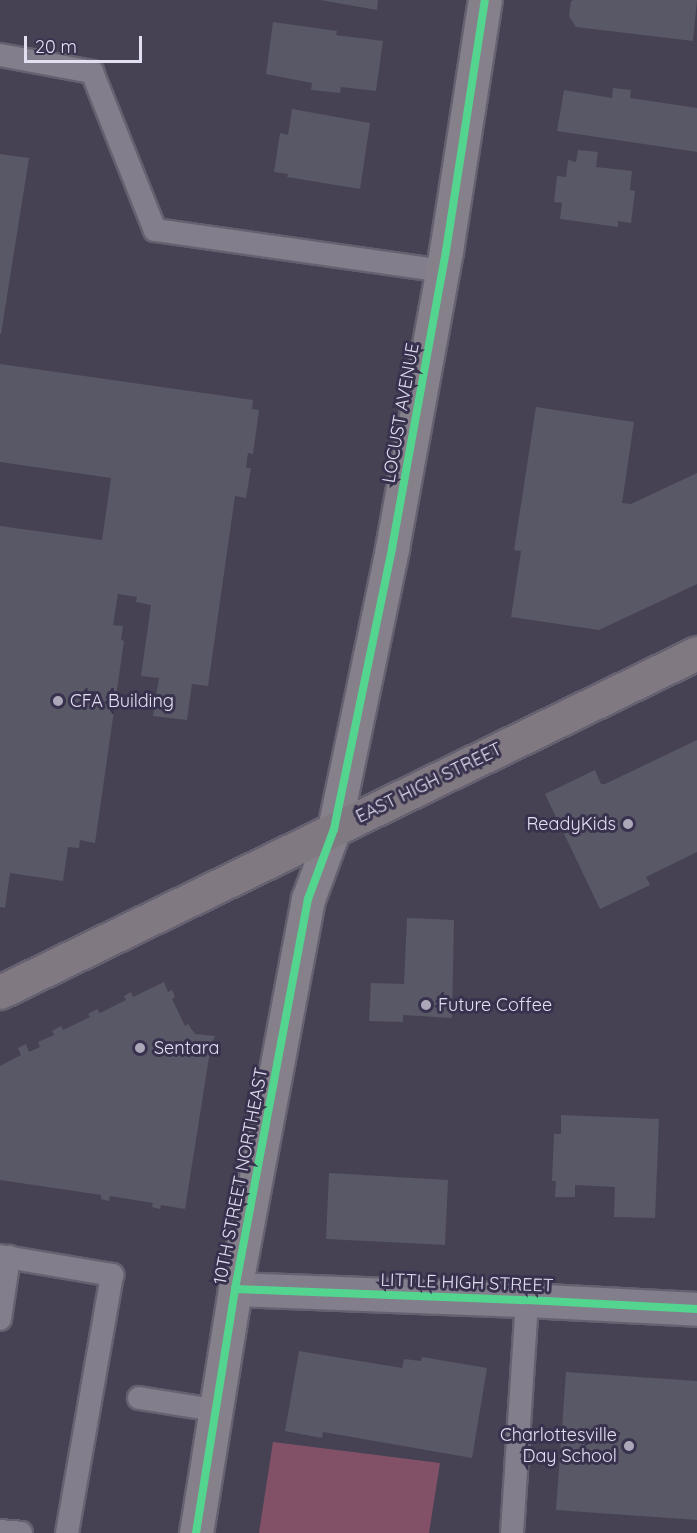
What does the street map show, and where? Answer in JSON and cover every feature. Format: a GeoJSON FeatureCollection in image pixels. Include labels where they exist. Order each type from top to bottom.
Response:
{"type":"FeatureCollection","features":[{"type":"Feature","properties":{"kind":"main road","name":"EAST HIGH STREET"},"geometry":{"type":"LineString","coordinates":[[0,992],[697,653]]}},
{"type":"Feature","properties":{"kind":"street","name":"LOCUST AVENUE"},"geometry":{"type":"LineString","coordinates":[[334,829],[392,548],[442,271],[485,0]]}},
{"type":"Feature","properties":{"kind":"street","name":"10TH STREET NORTHEAST"},"geometry":{"type":"LineString","coordinates":[[196,1533],[235,1289],[308,899],[334,829]]}},
{"type":"Feature","properties":{"kind":"street","name":"LITTLE HIGH STREET"},"geometry":{"type":"LineString","coordinates":[[235,1289],[527,1300],[697,1310]]}},
{"type":"Feature","properties":{"kind":"lane"},"geometry":{"type":"LineString","coordinates":[[0,55],[92,72],[155,230],[442,271]]}},
{"type":"Feature","properties":{"kind":"lane"},"geometry":{"type":"LineString","coordinates":[[0,1318],[5,1256],[112,1275],[67,1533]]}},
{"type":"Feature","properties":{"kind":"lane"},"geometry":{"type":"LineString","coordinates":[[512,1533],[527,1300]]}},
{"type":"Feature","properties":{"kind":"lane"},"geometry":{"type":"LineString","coordinates":[[139,1398],[214,1410]]}},
{"type":"Feature","properties":{"kind":"lane"},"geometry":{"type":"LineString","coordinates":[[0,1531],[21,1533]]}},
{"type":"Feature","properties":{"kind":"shaded area"},"geometry":{"type":"Polygon","coordinates":[[[273,1442],[440,1463],[429,1533],[259,1533],[273,1442]]]}},
{"type":"Feature","properties":{"kind":"building"},"geometry":{"type":"Polygon","coordinates":[[[320,0],[378,0],[377,10],[320,0]]]}},
{"type":"Feature","properties":{"kind":"building"},"geometry":{"type":"Polygon","coordinates":[[[697,0],[693,41],[576,27],[569,16],[571,1],[697,0]]]}},
{"type":"Feature","properties":{"kind":"building"},"geometry":{"type":"Polygon","coordinates":[[[273,22],[337,31],[336,35],[383,41],[376,91],[341,87],[340,93],[311,90],[312,83],[266,74],[273,22]]]}},
{"type":"Feature","properties":{"kind":"building"},"geometry":{"type":"Polygon","coordinates":[[[613,88],[631,90],[630,98],[697,108],[697,152],[557,131],[564,90],[612,98],[613,88]]]}},
{"type":"Feature","properties":{"kind":"building"},"geometry":{"type":"Polygon","coordinates":[[[292,109],[370,123],[360,189],[287,177],[288,174],[274,172],[280,133],[288,135],[292,109]]]}},
{"type":"Feature","properties":{"kind":"building"},"geometry":{"type":"Polygon","coordinates":[[[578,150],[598,152],[596,167],[632,171],[630,190],[635,191],[631,223],[618,221],[618,227],[560,219],[562,203],[554,202],[557,176],[566,177],[568,160],[576,162],[578,150]]]}},
{"type":"Feature","properties":{"kind":"building"},"geometry":{"type":"Polygon","coordinates":[[[0,154],[29,158],[1,334],[0,334],[0,154]]]}},
{"type":"Feature","properties":{"kind":"building","name":"CFA Building"},"geometry":{"type":"Polygon","coordinates":[[[0,364],[253,400],[252,409],[259,410],[253,454],[248,453],[246,468],[251,468],[246,498],[235,496],[208,686],[192,684],[187,720],[153,716],[159,678],[141,676],[151,605],[136,602],[137,597],[118,594],[113,625],[123,626],[121,640],[124,641],[95,843],[80,840],[79,848],[68,847],[63,881],[10,873],[5,908],[0,907],[0,526],[102,540],[111,478],[0,462],[0,364]]]}},
{"type":"Feature","properties":{"kind":"building"},"geometry":{"type":"Polygon","coordinates":[[[536,407],[634,422],[622,503],[631,504],[697,473],[697,584],[599,630],[511,617],[521,551],[514,550],[536,407]]]}},
{"type":"Feature","properties":{"kind":"building","name":"ReadyKids"},"geometry":{"type":"Polygon","coordinates":[[[697,740],[697,852],[646,877],[650,885],[600,909],[545,794],[595,770],[601,784],[605,784],[697,740]]]}},
{"type":"Feature","properties":{"kind":"building"},"geometry":{"type":"Polygon","coordinates":[[[407,918],[454,920],[452,1018],[403,1015],[403,1022],[369,1021],[371,983],[404,984],[407,918]]]}},
{"type":"Feature","properties":{"kind":"building"},"geometry":{"type":"Polygon","coordinates":[[[164,982],[168,992],[172,990],[175,997],[172,999],[185,1026],[188,1024],[195,1034],[215,1036],[211,1045],[185,1209],[161,1205],[160,1209],[152,1207],[153,1203],[110,1196],[109,1201],[101,1199],[101,1195],[0,1180],[0,1066],[21,1055],[18,1048],[26,1044],[29,1052],[40,1047],[38,1042],[54,1035],[52,1031],[61,1026],[63,1030],[90,1017],[88,1014],[97,1009],[100,1013],[126,1000],[124,996],[131,992],[133,997],[164,982]]]}},
{"type":"Feature","properties":{"kind":"building"},"geometry":{"type":"Polygon","coordinates":[[[561,1115],[659,1119],[655,1218],[614,1217],[615,1187],[575,1185],[575,1197],[555,1197],[556,1181],[552,1181],[554,1134],[561,1134],[561,1115]]]}},
{"type":"Feature","properties":{"kind":"building"},"geometry":{"type":"Polygon","coordinates":[[[329,1173],[448,1180],[445,1245],[326,1239],[329,1173]]]}},
{"type":"Feature","properties":{"kind":"building","name":"Charlottesville Day School"},"geometry":{"type":"Polygon","coordinates":[[[299,1351],[402,1368],[404,1359],[421,1361],[422,1357],[487,1368],[472,1458],[323,1432],[322,1438],[285,1431],[299,1351]]]}},
{"type":"Feature","properties":{"kind":"building","name":"Charlottesville Day School"},"geometry":{"type":"Polygon","coordinates":[[[566,1372],[697,1381],[697,1520],[556,1510],[566,1372]]]}},
{"type":"Feature","properties":{"kind":"cycle path"},"geometry":{"type":"LineString","coordinates":[[196,1533],[235,1289],[308,899],[334,829],[392,548],[446,251],[485,0]]}},
{"type":"Feature","properties":{"kind":"cycle path"},"geometry":{"type":"LineString","coordinates":[[235,1289],[697,1309]]}},
{"type":"Feature","properties":{"kind":"place","name":"CFA Building"},"geometry":{"type":"Point","coordinates":[58,701]}},
{"type":"Feature","properties":{"kind":"place","name":"ReadyKids"},"geometry":{"type":"Point","coordinates":[628,824]}},
{"type":"Feature","properties":{"kind":"place","name":"Future Coffee"},"geometry":{"type":"Point","coordinates":[426,1005]}},
{"type":"Feature","properties":{"kind":"place","name":"Sentara"},"geometry":{"type":"Point","coordinates":[140,1048]}},
{"type":"Feature","properties":{"kind":"place","name":"Charlottesville Day School"},"geometry":{"type":"Point","coordinates":[629,1446]}}]}
